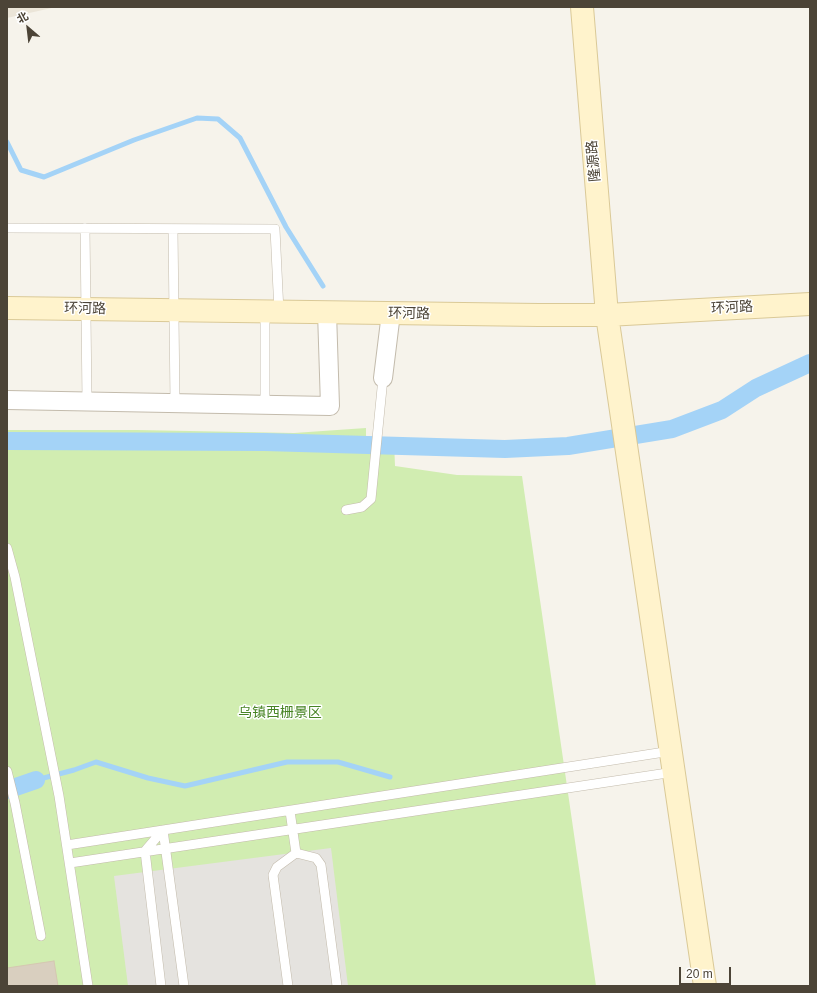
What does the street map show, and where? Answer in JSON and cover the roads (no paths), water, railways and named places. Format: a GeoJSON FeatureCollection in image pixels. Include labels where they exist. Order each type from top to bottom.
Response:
{"type":"FeatureCollection","features":[{"type":"Feature","properties":{"kind":"street","name":"隆源路"},"geometry":{"type":"LineString","coordinates":[[582,7],[607,314],[674,762],[705,986]]}},
{"type":"Feature","properties":{"kind":"street","name":"环河路"},"geometry":{"type":"LineString","coordinates":[[7,308],[272,312],[607,314],[808,304]]}},
{"type":"Feature","properties":{"kind":"street"},"geometry":{"type":"LineString","coordinates":[[7,400],[330,406],[327,312]]}},
{"type":"Feature","properties":{"kind":"street"},"geometry":{"type":"LineString","coordinates":[[383,378],[391,313]]}},
{"type":"Feature","properties":{"kind":"lane"},"geometry":{"type":"LineString","coordinates":[[7,228],[275,229],[272,312],[265,404]]}},
{"type":"Feature","properties":{"kind":"lane"},"geometry":{"type":"LineString","coordinates":[[85,228],[87,401]]}},
{"type":"Feature","properties":{"kind":"lane"},"geometry":{"type":"LineString","coordinates":[[173,229],[175,403]]}},
{"type":"Feature","properties":{"kind":"lane"},"geometry":{"type":"LineString","coordinates":[[346,510],[362,507],[371,499],[383,378]]}},
{"type":"Feature","properties":{"kind":"lane"},"geometry":{"type":"LineString","coordinates":[[7,548],[16,577],[59,796],[88,986]]}},
{"type":"Feature","properties":{"kind":"lane"},"geometry":{"type":"LineString","coordinates":[[67,844],[290,811],[674,762]]}},
{"type":"Feature","properties":{"kind":"lane"},"geometry":{"type":"LineString","coordinates":[[70,863],[292,829],[674,762]]}},
{"type":"Feature","properties":{"kind":"lane"},"geometry":{"type":"LineString","coordinates":[[7,773],[15,804],[41,936]]}},
{"type":"Feature","properties":{"kind":"lane"},"geometry":{"type":"LineString","coordinates":[[290,811],[296,853]]}},
{"type":"Feature","properties":{"kind":"lane"},"geometry":{"type":"LineString","coordinates":[[163,830],[184,986]]}},
{"type":"Feature","properties":{"kind":"lane"},"geometry":{"type":"LineString","coordinates":[[161,986],[146,851],[163,830]]}},
{"type":"Feature","properties":{"kind":"lane"},"geometry":{"type":"LineString","coordinates":[[288,986],[274,875],[277,867],[296,853]]}},
{"type":"Feature","properties":{"kind":"lane"},"geometry":{"type":"LineString","coordinates":[[296,853],[316,858],[322,865],[337,986]]}},
{"type":"Feature","properties":{"kind":"waterway"},"geometry":{"type":"LineString","coordinates":[[7,142],[21,170],[44,177],[134,140],[197,118],[218,119],[240,138],[286,227],[323,286]]}},
{"type":"Feature","properties":{"kind":"waterway"},"geometry":{"type":"LineString","coordinates":[[7,441],[265,442],[505,449],[568,446],[672,429],[722,410],[756,388],[810,363]]}},
{"type":"Feature","properties":{"kind":"waterway"},"geometry":{"type":"LineString","coordinates":[[36,780],[74,770],[96,762],[148,778],[185,786],[287,762],[338,762],[390,777]]}},
{"type":"Feature","properties":{"kind":"waterway"},"geometry":{"type":"LineString","coordinates":[[7,790],[36,780]]}},
{"type":"Feature","properties":{"kind":"park label","name":"乌镇西栅景区"},"geometry":{"type":"Point","coordinates":[280,713]}}]}
